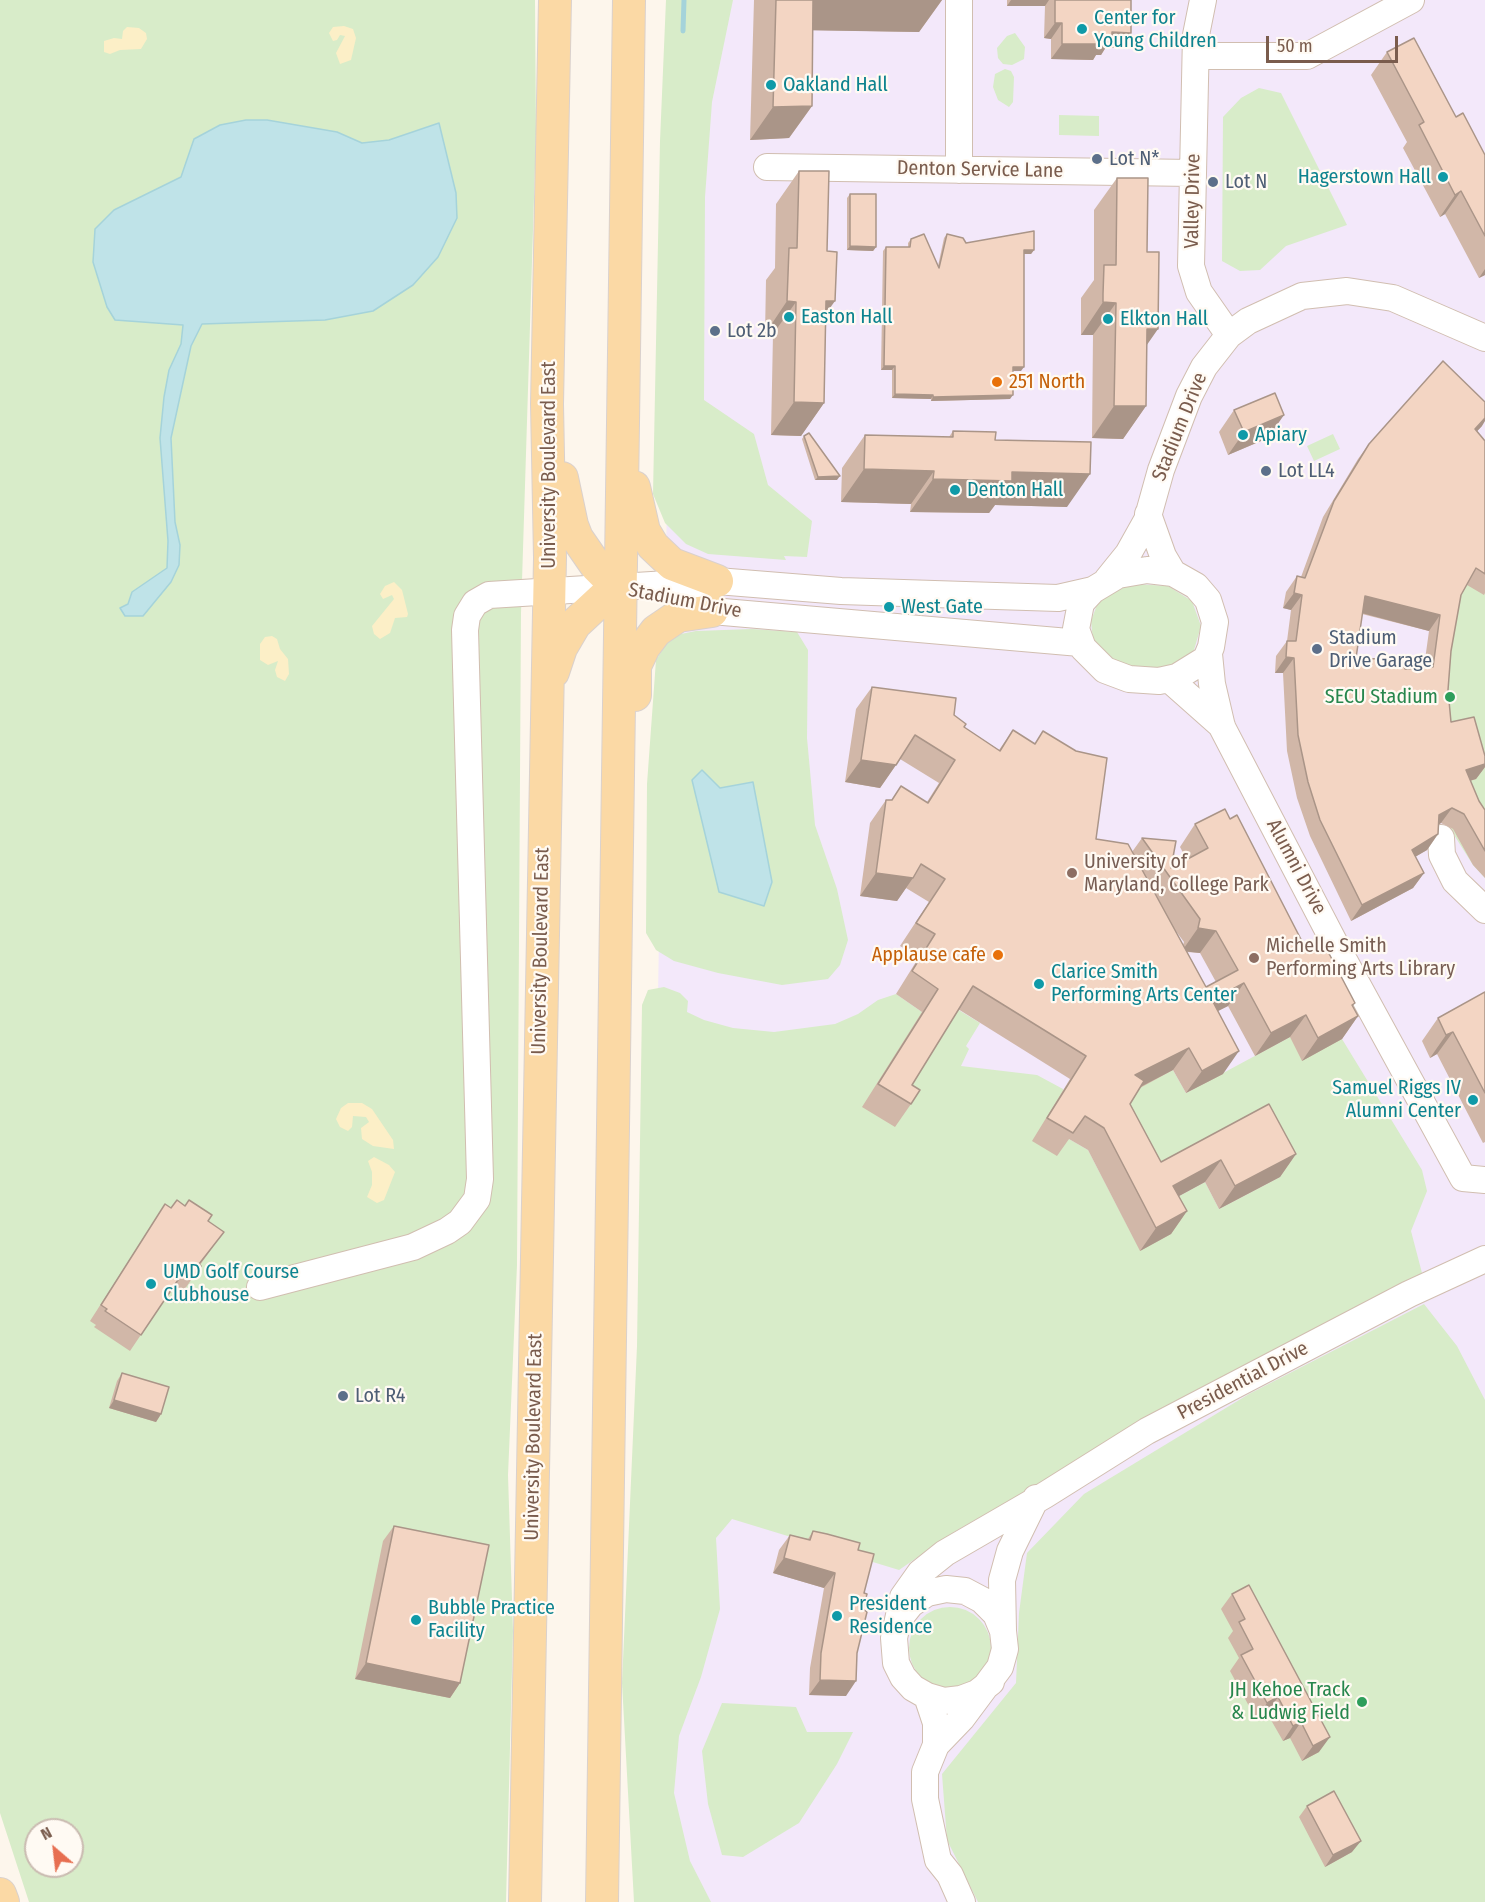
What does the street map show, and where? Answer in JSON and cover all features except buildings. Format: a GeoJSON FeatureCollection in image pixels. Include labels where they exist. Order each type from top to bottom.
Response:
{"type":"FeatureCollection","features":[{"type":"Feature","properties":{"kind":"main road","name":"University Boulevard East"},"geometry":{"type":"LineString","coordinates":[[525,1902],[549,590],[547,404],[555,0]]}},
{"type":"Feature","properties":{"kind":"main road"},"geometry":{"type":"LineString","coordinates":[[602,1902],[608,1323],[618,837],[619,589],[624,424],[629,0]]}},
{"type":"Feature","properties":{"kind":"main road"},"geometry":{"type":"LineString","coordinates":[[547,404],[572,525],[584,551],[619,589]]}},
{"type":"Feature","properties":{"kind":"main road"},"geometry":{"type":"LineString","coordinates":[[618,837],[632,800],[635,666],[652,636],[668,621],[715,596],[672,564],[650,541],[639,516],[624,424]]}},
{"type":"Feature","properties":{"kind":"main road"},"geometry":{"type":"LineString","coordinates":[[546,719],[553,670],[570,631],[585,614],[619,589]]}},
{"type":"Feature","properties":{"kind":"main road"},"geometry":{"type":"LineString","coordinates":[[0,1894],[3,1902]]}},
{"type":"Feature","properties":{"kind":"street"},"geometry":{"type":"LineString","coordinates":[[959,0],[959,170]]}},
{"type":"Feature","properties":{"kind":"street","name":"Valley Drive"},"geometry":{"type":"LineString","coordinates":[[1203,0],[1196,56],[1191,266],[1193,279],[1229,335]]}},
{"type":"Feature","properties":{"kind":"street"},"geometry":{"type":"LineString","coordinates":[[1196,56],[1307,56],[1411,0]]}},
{"type":"Feature","properties":{"kind":"street","name":"Denton Service Lane"},"geometry":{"type":"LineString","coordinates":[[767,167],[1194,173]]}},
{"type":"Feature","properties":{"kind":"street","name":"Stadium Drive"},"geometry":{"type":"LineString","coordinates":[[715,596],[841,591],[1058,598],[1100,585],[1128,554],[1149,514],[1161,470],[1189,396],[1204,367],[1229,335],[1256,316],[1284,302],[1325,291],[1347,291],[1393,298],[1485,338]]}},
{"type":"Feature","properties":{"kind":"street"},"geometry":{"type":"LineString","coordinates":[[1149,514],[1163,556],[1173,573]]}},
{"type":"Feature","properties":{"kind":"street"},"geometry":{"type":"LineString","coordinates":[[1209,654],[1190,670],[1169,679],[1146,681],[1112,674],[1092,660],[1080,643],[1076,629],[1078,609],[1100,585],[1138,570],[1173,573],[1196,586],[1208,600],[1215,622],[1209,654],[1212,684],[1222,726]]}},
{"type":"Feature","properties":{"kind":"street","name":"Stadium Drive"},"geometry":{"type":"LineString","coordinates":[[260,1287],[413,1248],[460,1222],[477,1199],[480,1179],[465,630],[467,616],[475,603],[489,595],[549,590],[619,589],[715,596],[1080,643]]}},
{"type":"Feature","properties":{"kind":"street"},"geometry":{"type":"LineString","coordinates":[[1169,679],[1222,726]]}},
{"type":"Feature","properties":{"kind":"street","name":"Alumni Drive"},"geometry":{"type":"LineString","coordinates":[[1222,726],[1334,942],[1463,1178],[1485,1180]]}},
{"type":"Feature","properties":{"kind":"street"},"geometry":{"type":"LineString","coordinates":[[1441,838],[1442,855],[1455,881],[1485,910]]}},
{"type":"Feature","properties":{"kind":"street","name":"Presidential Drive"},"geometry":{"type":"LineString","coordinates":[[899,1619],[903,1597],[920,1574],[945,1553],[1036,1498],[1045,1495],[1147,1431],[1409,1294],[1485,1258]]}},
{"type":"Feature","properties":{"kind":"street"},"geometry":{"type":"LineString","coordinates":[[962,1902],[950,1875],[938,1860],[925,1799],[925,1772],[936,1745],[991,1682],[1000,1667],[1005,1649],[1002,1580],[1011,1551],[1036,1498]]}},
{"type":"Feature","properties":{"kind":"street"},"geometry":{"type":"LineString","coordinates":[[991,1682],[977,1693],[961,1700],[944,1701],[927,1696],[908,1683],[896,1663],[894,1638],[899,1619],[911,1604],[927,1593],[946,1589],[965,1591],[982,1600],[996,1614],[1003,1631]]}},
{"type":"Feature","properties":{"kind":"street"},"geometry":{"type":"LineString","coordinates":[[927,1696],[936,1724],[936,1745]]}},
{"type":"Feature","properties":{"kind":"shaded area","name":"University of Maryland, College Park"},"geometry":{"type":"Polygon","coordinates":[[[707,0],[1485,0],[1485,1902],[639,1902],[647,1597],[667,500],[707,0]]]}},
{"type":"Feature","properties":{"kind":"green space"},"geometry":{"type":"Polygon","coordinates":[[[0,0],[535,0],[536,134],[521,613],[517,1265],[508,1475],[513,1631],[506,1902],[29,1902],[0,1813],[0,0]]]}},
{"type":"Feature","properties":{"kind":"green space"},"geometry":{"type":"Polygon","coordinates":[[[666,0],[733,0],[712,102],[705,197],[704,400],[754,434],[768,485],[812,521],[807,557],[784,556],[786,560],[708,554],[686,544],[665,523],[653,494],[660,141],[666,0]]]}},
{"type":"Feature","properties":{"kind":"green space"},"geometry":{"type":"Polygon","coordinates":[[[1015,33],[1025,47],[1024,59],[1012,65],[1003,64],[998,58],[997,48],[1007,36],[1015,33]]]}},
{"type":"Feature","properties":{"kind":"green space"},"geometry":{"type":"Polygon","coordinates":[[[1005,69],[1011,71],[1014,77],[1013,102],[1009,107],[998,100],[993,87],[995,74],[1005,69]]]}},
{"type":"Feature","properties":{"kind":"green space"},"geometry":{"type":"Polygon","coordinates":[[[1259,88],[1281,93],[1347,225],[1286,246],[1260,270],[1240,271],[1222,261],[1223,117],[1241,98],[1259,88]]]}},
{"type":"Feature","properties":{"kind":"green space"},"geometry":{"type":"Polygon","coordinates":[[[1059,115],[1099,116],[1099,136],[1059,135],[1059,115]]]}},
{"type":"Feature","properties":{"kind":"green space"},"geometry":{"type":"Polygon","coordinates":[[[1333,434],[1340,449],[1314,461],[1307,446],[1333,434]]]}},
{"type":"Feature","properties":{"kind":"green space","name":"SECU Stadium"},"geometry":{"type":"Polygon","coordinates":[[[1485,514],[1485,878],[1473,865],[1449,827],[1429,630],[1485,514]]]}},
{"type":"Feature","properties":{"kind":"green space"},"geometry":{"type":"Polygon","coordinates":[[[1135,584],[1168,586],[1192,601],[1201,626],[1194,650],[1171,666],[1130,667],[1108,659],[1093,641],[1091,621],[1098,602],[1121,587],[1135,584]]]}},
{"type":"Feature","properties":{"kind":"green space"},"geometry":{"type":"Polygon","coordinates":[[[752,629],[797,632],[808,650],[807,738],[815,825],[837,889],[848,940],[840,965],[828,979],[782,985],[718,973],[674,961],[656,950],[646,933],[647,784],[656,660],[671,636],[696,631],[752,629]],[[702,771],[719,892],[752,782],[720,788],[702,771]]]}},
{"type":"Feature","properties":{"kind":"green space"},"geometry":{"type":"Polygon","coordinates":[[[664,987],[680,993],[688,1001],[687,1012],[704,1020],[733,1028],[774,1032],[835,1024],[858,1014],[878,1000],[896,994],[922,1012],[896,1107],[957,1009],[980,1023],[966,1046],[969,1049],[961,1066],[1037,1075],[1063,1089],[1069,1139],[1088,1150],[1140,1250],[1157,1208],[1205,1182],[1219,1209],[1280,1177],[1145,1185],[1119,1098],[1173,1070],[1186,1093],[1290,1037],[1342,1039],[1422,1170],[1427,1191],[1411,1231],[1422,1273],[1416,1284],[1026,1491],[954,1532],[899,1570],[732,1519],[716,1538],[720,1609],[701,1677],[679,1736],[674,1793],[690,1861],[711,1902],[634,1902],[622,1683],[637,1346],[642,1005],[648,990],[664,987]]]}},
{"type":"Feature","properties":{"kind":"green space"},"geometry":{"type":"Polygon","coordinates":[[[1424,1304],[1457,1346],[1485,1400],[1485,1902],[978,1902],[947,1840],[942,1774],[1016,1683],[1019,1613],[1027,1553],[1084,1494],[1249,1394],[1424,1304]]]}},
{"type":"Feature","properties":{"kind":"green space"},"geometry":{"type":"Polygon","coordinates":[[[950,1607],[966,1610],[979,1619],[988,1632],[991,1648],[988,1664],[979,1677],[966,1686],[950,1689],[934,1686],[921,1677],[912,1664],[909,1648],[912,1632],[921,1619],[934,1610],[950,1607]]]}},
{"type":"Feature","properties":{"kind":"green space"},"geometry":{"type":"Polygon","coordinates":[[[722,1703],[796,1707],[807,1732],[853,1732],[837,1764],[799,1823],[743,1857],[722,1855],[708,1804],[702,1751],[722,1703]]]}},
{"type":"Feature","properties":{"kind":"sand"},"geometry":{"type":"Polygon","coordinates":[[[344,26],[353,29],[356,38],[351,60],[340,64],[336,53],[345,36],[340,35],[337,40],[333,41],[329,33],[333,27],[344,26]]]}},
{"type":"Feature","properties":{"kind":"sand"},"geometry":{"type":"Polygon","coordinates":[[[127,27],[139,28],[146,33],[147,39],[141,49],[120,50],[110,54],[104,52],[104,41],[114,38],[122,39],[123,31],[127,27]]]}},
{"type":"Feature","properties":{"kind":"sand"},"geometry":{"type":"Polygon","coordinates":[[[394,582],[402,590],[408,614],[407,617],[395,618],[390,633],[380,639],[374,634],[372,626],[394,599],[392,595],[383,599],[380,594],[385,586],[394,582]]]}},
{"type":"Feature","properties":{"kind":"sand"},"geometry":{"type":"Polygon","coordinates":[[[272,636],[277,639],[280,649],[288,659],[289,674],[285,681],[277,677],[275,670],[278,661],[268,665],[260,660],[260,644],[265,637],[272,636]]]}},
{"type":"Feature","properties":{"kind":"sand"},"geometry":{"type":"Polygon","coordinates":[[[348,1103],[362,1103],[372,1109],[393,1140],[394,1149],[373,1146],[362,1139],[361,1128],[369,1122],[366,1117],[353,1116],[352,1127],[348,1131],[340,1127],[336,1119],[341,1108],[348,1103]]]}},
{"type":"Feature","properties":{"kind":"sand"},"geometry":{"type":"Polygon","coordinates":[[[374,1157],[389,1165],[395,1172],[384,1200],[377,1203],[367,1197],[372,1185],[372,1172],[368,1161],[374,1157]]]}},
{"type":"Feature","properties":{"kind":"water"},"geometry":{"type":"Polygon","coordinates":[[[246,120],[267,120],[337,132],[362,143],[389,140],[439,123],[456,193],[457,218],[438,257],[413,285],[373,311],[325,320],[202,324],[191,346],[171,438],[175,522],[180,545],[179,565],[171,582],[143,616],[125,616],[120,608],[128,604],[132,592],[167,568],[168,541],[160,438],[169,370],[181,344],[183,325],[115,320],[107,307],[93,262],[95,229],[114,210],[181,177],[194,139],[220,125],[246,120]]]}},
{"type":"Feature","properties":{"kind":"water"},"geometry":{"type":"Polygon","coordinates":[[[702,770],[720,788],[753,782],[772,882],[764,906],[719,892],[692,780],[702,770]]]}},
{"type":"Feature","properties":{"kind":"waterway"},"geometry":{"type":"LineString","coordinates":[[683,31],[684,0]]}},
{"type":"Feature","properties":{"kind":"place","name":"Center for Young Children"},"geometry":{"type":"Point","coordinates":[1082,29]}},
{"type":"Feature","properties":{"kind":"place","name":"Oakland Hall"},"geometry":{"type":"Point","coordinates":[771,85]}},
{"type":"Feature","properties":{"kind":"place","name":"Lot N*"},"geometry":{"type":"Point","coordinates":[1097,159]}},
{"type":"Feature","properties":{"kind":"place","name":"Hagerstown Hall"},"geometry":{"type":"Point","coordinates":[1443,177]}},
{"type":"Feature","properties":{"kind":"place","name":"Lot N"},"geometry":{"type":"Point","coordinates":[1213,182]}},
{"type":"Feature","properties":{"kind":"place","name":"Easton Hall"},"geometry":{"type":"Point","coordinates":[789,317]}},
{"type":"Feature","properties":{"kind":"place","name":"Elkton Hall"},"geometry":{"type":"Point","coordinates":[1108,319]}},
{"type":"Feature","properties":{"kind":"place","name":"Lot 2b"},"geometry":{"type":"Point","coordinates":[715,331]}},
{"type":"Feature","properties":{"kind":"place","name":"251 North"},"geometry":{"type":"Point","coordinates":[997,382]}},
{"type":"Feature","properties":{"kind":"place","name":"Apiary"},"geometry":{"type":"Point","coordinates":[1243,435]}},
{"type":"Feature","properties":{"kind":"place","name":"Lot LL4"},"geometry":{"type":"Point","coordinates":[1266,471]}},
{"type":"Feature","properties":{"kind":"place","name":"Denton Hall"},"geometry":{"type":"Point","coordinates":[955,490]}},
{"type":"Feature","properties":{"kind":"place","name":"West Gate"},"geometry":{"type":"Point","coordinates":[889,607]}},
{"type":"Feature","properties":{"kind":"place","name":"Stadium Drive Garage"},"geometry":{"type":"Point","coordinates":[1317,649]}},
{"type":"Feature","properties":{"kind":"place","name":"SECU Stadium"},"geometry":{"type":"Point","coordinates":[1450,697]}},
{"type":"Feature","properties":{"kind":"place","name":"University of Maryland, College Park"},"geometry":{"type":"Point","coordinates":[1072,873]}},
{"type":"Feature","properties":{"kind":"place","name":"Applause cafe"},"geometry":{"type":"Point","coordinates":[998,955]}},
{"type":"Feature","properties":{"kind":"place","name":"Michelle Smith Performing Arts Library"},"geometry":{"type":"Point","coordinates":[1254,958]}},
{"type":"Feature","properties":{"kind":"place","name":"Clarice Smith Performing Arts Center"},"geometry":{"type":"Point","coordinates":[1039,984]}},
{"type":"Feature","properties":{"kind":"place","name":"Samuel Riggs IV Alumni Center"},"geometry":{"type":"Point","coordinates":[1473,1100]}},
{"type":"Feature","properties":{"kind":"place","name":"UMD Golf Course Clubhouse"},"geometry":{"type":"Point","coordinates":[151,1284]}},
{"type":"Feature","properties":{"kind":"place","name":"Lot R4"},"geometry":{"type":"Point","coordinates":[343,1396]}},
{"type":"Feature","properties":{"kind":"place","name":"President Residence"},"geometry":{"type":"Point","coordinates":[837,1616]}},
{"type":"Feature","properties":{"kind":"place","name":"Bubble Practice Facility"},"geometry":{"type":"Point","coordinates":[416,1620]}},
{"type":"Feature","properties":{"kind":"place","name":"JH Kehoe Track & Ludwig Field"},"geometry":{"type":"Point","coordinates":[1362,1702]}}]}
